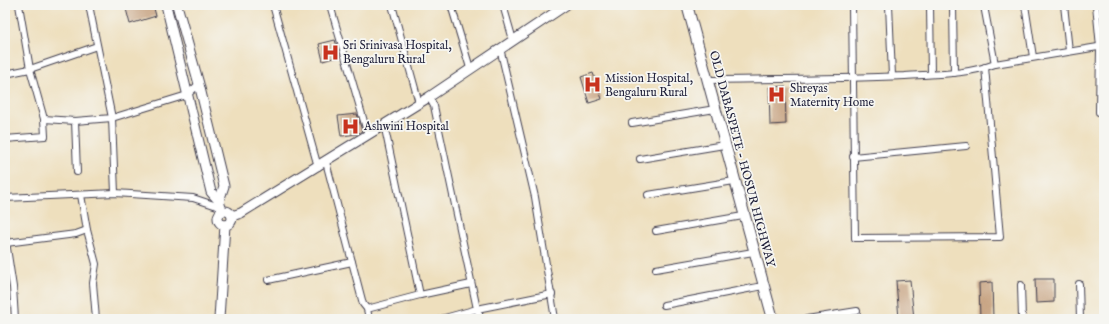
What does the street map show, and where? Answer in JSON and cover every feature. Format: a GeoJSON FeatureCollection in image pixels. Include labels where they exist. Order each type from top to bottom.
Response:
{"type":"FeatureCollection","features":[{"type":"Feature","properties":{"kind":"main road"},"geometry":{"type":"LineString","coordinates":[[166,5],[211,192],[220,206],[232,216]]}},
{"type":"Feature","properties":{"kind":"main road"},"geometry":{"type":"LineString","coordinates":[[177,5],[199,84],[224,186],[219,220],[225,225]]}},
{"type":"Feature","properties":{"kind":"main road"},"geometry":{"type":"LineString","coordinates":[[232,216],[241,213],[318,167],[429,97],[470,68],[566,5]]}},
{"type":"Feature","properties":{"kind":"main road","name":"OLD DABASPETE - HOSUR HIGHWAY"},"geometry":{"type":"LineString","coordinates":[[687,5],[743,216],[773,319]]}},
{"type":"Feature","properties":{"kind":"main road"},"geometry":{"type":"LineString","coordinates":[[225,225],[231,222],[232,216]]}},
{"type":"Feature","properties":{"kind":"main road"},"geometry":{"type":"LineString","coordinates":[[219,319],[225,225]]}},
{"type":"Feature","properties":{"kind":"street"},"geometry":{"type":"LineString","coordinates":[[5,139],[45,136],[44,119],[30,69],[19,5]]}},
{"type":"Feature","properties":{"kind":"street"},"geometry":{"type":"LineString","coordinates":[[89,5],[112,118],[115,194]]}},
{"type":"Feature","properties":{"kind":"street"},"geometry":{"type":"LineString","coordinates":[[273,5],[318,167]]}},
{"type":"Feature","properties":{"kind":"street"},"geometry":{"type":"LineString","coordinates":[[330,5],[368,135]]}},
{"type":"Feature","properties":{"kind":"street"},"geometry":{"type":"LineString","coordinates":[[392,5],[419,103]]}},
{"type":"Feature","properties":{"kind":"street"},"geometry":{"type":"LineString","coordinates":[[452,5],[470,68]]}},
{"type":"Feature","properties":{"kind":"street"},"geometry":{"type":"LineString","coordinates":[[503,5],[513,40]]}},
{"type":"Feature","properties":{"kind":"street"},"geometry":{"type":"LineString","coordinates":[[852,5],[856,238],[1000,237],[985,68]]}},
{"type":"Feature","properties":{"kind":"street"},"geometry":{"type":"LineString","coordinates":[[890,5],[892,76]]}},
{"type":"Feature","properties":{"kind":"street"},"geometry":{"type":"LineString","coordinates":[[930,5],[931,74]]}},
{"type":"Feature","properties":{"kind":"street"},"geometry":{"type":"LineString","coordinates":[[953,5],[954,73]]}},
{"type":"Feature","properties":{"kind":"street"},"geometry":{"type":"LineString","coordinates":[[1026,5],[1034,57]]}},
{"type":"Feature","properties":{"kind":"street"},"geometry":{"type":"LineString","coordinates":[[1064,5],[1069,51]]}},
{"type":"Feature","properties":{"kind":"street"},"geometry":{"type":"LineString","coordinates":[[1096,5],[1102,46],[1099,112]]}},
{"type":"Feature","properties":{"kind":"street"},"geometry":{"type":"LineString","coordinates":[[984,6],[995,64]]}},
{"type":"Feature","properties":{"kind":"street"},"geometry":{"type":"LineString","coordinates":[[5,74],[30,69],[97,46]]}},
{"type":"Feature","properties":{"kind":"street"},"geometry":{"type":"LineString","coordinates":[[707,80],[853,79],[954,73],[985,68],[995,64],[1102,46]]}},
{"type":"Feature","properties":{"kind":"street"},"geometry":{"type":"LineString","coordinates":[[500,48],[535,196],[555,319]]}},
{"type":"Feature","properties":{"kind":"street"},"geometry":{"type":"LineString","coordinates":[[44,119],[74,121],[112,118],[187,95],[199,84]]}},
{"type":"Feature","properties":{"kind":"street"},"geometry":{"type":"LineString","coordinates":[[429,97],[434,106],[465,245],[471,284],[480,319]]}},
{"type":"Feature","properties":{"kind":"street"},"geometry":{"type":"LineString","coordinates":[[632,123],[715,109]]}},
{"type":"Feature","properties":{"kind":"street"},"geometry":{"type":"LineString","coordinates":[[74,121],[77,172]]}},
{"type":"Feature","properties":{"kind":"street"},"geometry":{"type":"LineString","coordinates":[[384,124],[420,295]]}},
{"type":"Feature","properties":{"kind":"street"},"geometry":{"type":"LineString","coordinates":[[640,159],[724,145]]}},
{"type":"Feature","properties":{"kind":"street"},"geometry":{"type":"LineString","coordinates":[[854,157],[966,146]]}},
{"type":"Feature","properties":{"kind":"street"},"geometry":{"type":"LineString","coordinates":[[326,162],[363,304],[367,309],[369,319]]}},
{"type":"Feature","properties":{"kind":"street"},"geometry":{"type":"LineString","coordinates":[[648,195],[734,181]]}},
{"type":"Feature","properties":{"kind":"street"},"geometry":{"type":"LineString","coordinates":[[5,198],[115,194],[192,198],[220,206]]}},
{"type":"Feature","properties":{"kind":"street"},"geometry":{"type":"LineString","coordinates":[[81,195],[87,230],[96,264],[93,283],[96,319]]}},
{"type":"Feature","properties":{"kind":"street"},"geometry":{"type":"LineString","coordinates":[[656,231],[743,216]]}},
{"type":"Feature","properties":{"kind":"street"},"geometry":{"type":"LineString","coordinates":[[6,243],[76,234],[87,230]]}},
{"type":"Feature","properties":{"kind":"street"},"geometry":{"type":"LineString","coordinates":[[5,235],[13,287],[15,319]]}},
{"type":"Feature","properties":{"kind":"street"},"geometry":{"type":"LineString","coordinates":[[656,269],[753,252]]}},
{"type":"Feature","properties":{"kind":"street"},"geometry":{"type":"LineString","coordinates":[[268,280],[352,262]]}},
{"type":"Feature","properties":{"kind":"street"},"geometry":{"type":"LineString","coordinates":[[367,309],[420,295],[471,284]]}},
{"type":"Feature","properties":{"kind":"street"},"geometry":{"type":"LineString","coordinates":[[1080,284],[1080,319]]}},
{"type":"Feature","properties":{"kind":"street"},"geometry":{"type":"LineString","coordinates":[[1021,285],[1022,319]]}},
{"type":"Feature","properties":{"kind":"street"},"geometry":{"type":"LineString","coordinates":[[664,305],[763,286]]}},
{"type":"Feature","properties":{"kind":"street"},"geometry":{"type":"LineString","coordinates":[[441,319],[477,309],[552,294]]}},
{"type":"Feature","properties":{"kind":"street"},"geometry":{"type":"LineString","coordinates":[[807,319],[857,311]]}},
{"type":"Feature","properties":{"kind":"building"},"geometry":{"type":"Polygon","coordinates":[[[125,5],[153,5],[156,16],[130,24],[125,5]]]}},
{"type":"Feature","properties":{"kind":"building"},"geometry":{"type":"Polygon","coordinates":[[[335,40],[340,56],[323,61],[319,44],[335,40]]]}},
{"type":"Feature","properties":{"kind":"building"},"geometry":{"type":"Polygon","coordinates":[[[593,73],[602,99],[589,103],[581,77],[593,73]]]}},
{"type":"Feature","properties":{"kind":"building"},"geometry":{"type":"Polygon","coordinates":[[[785,86],[786,124],[770,125],[769,87],[785,86]]]}},
{"type":"Feature","properties":{"kind":"building"},"geometry":{"type":"Polygon","coordinates":[[[357,114],[362,131],[357,134],[341,136],[338,116],[357,114]]]}},
{"type":"Feature","properties":{"kind":"building"},"geometry":{"type":"Polygon","coordinates":[[[1035,279],[1054,279],[1054,302],[1036,303],[1035,279]]]}},
{"type":"Feature","properties":{"kind":"building"},"geometry":{"type":"Polygon","coordinates":[[[910,280],[914,319],[899,319],[896,281],[910,280]]]}},
{"type":"Feature","properties":{"kind":"building"},"geometry":{"type":"Polygon","coordinates":[[[992,282],[993,319],[980,319],[979,283],[992,282]]]}},
{"type":"Feature","properties":{"kind":"place","name":"Sri Srinivasa Hospital, Bengaluru Rural"},"geometry":{"type":"Point","coordinates":[330,52]}},
{"type":"Feature","properties":{"kind":"place","name":"Mission Hospital, Bengaluru Rural"},"geometry":{"type":"Point","coordinates":[592,85]}},
{"type":"Feature","properties":{"kind":"place","name":"Shreyas Maternity Home"},"geometry":{"type":"Point","coordinates":[777,95]}},
{"type":"Feature","properties":{"kind":"place","name":"Ashwini Hospital"},"geometry":{"type":"Point","coordinates":[351,126]}}]}
